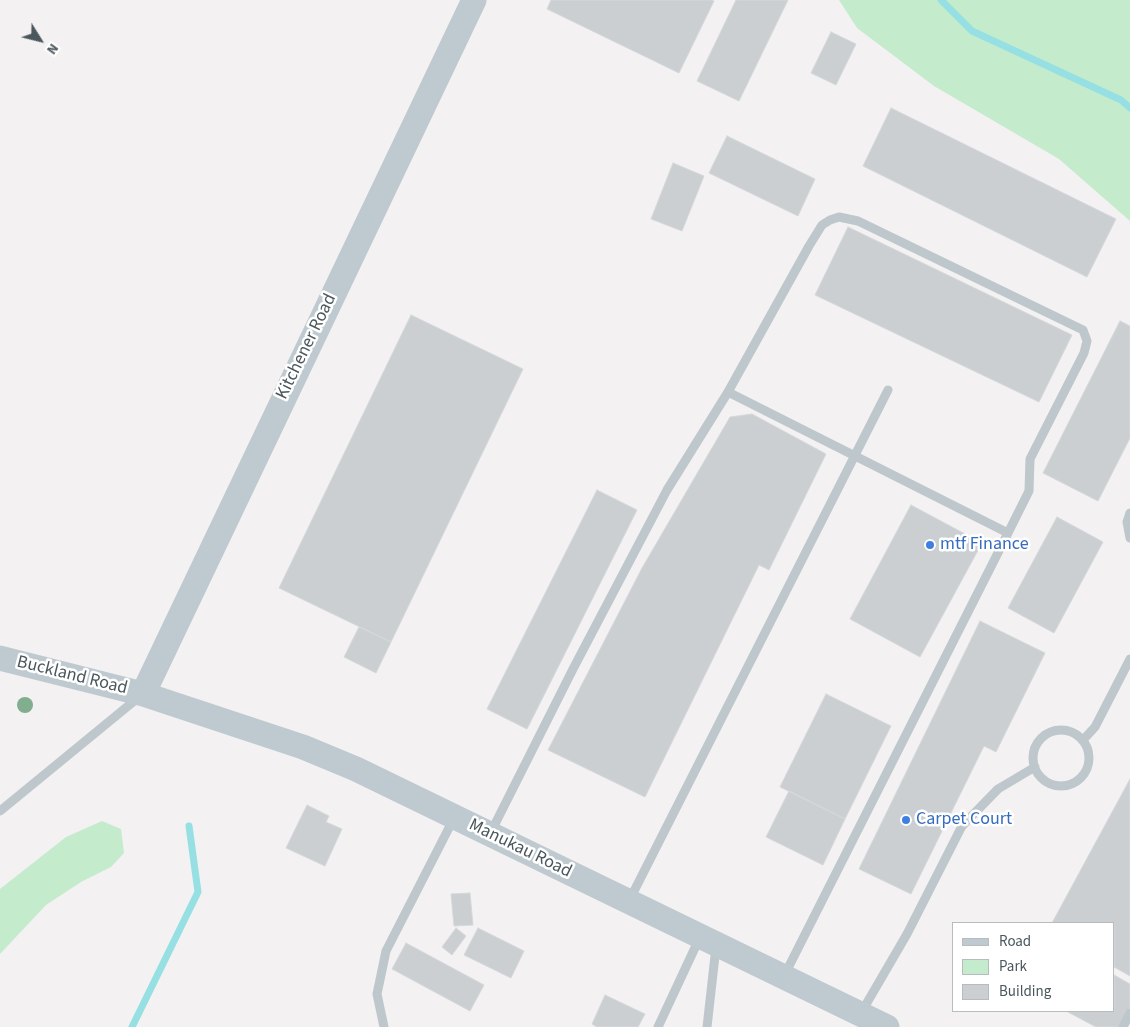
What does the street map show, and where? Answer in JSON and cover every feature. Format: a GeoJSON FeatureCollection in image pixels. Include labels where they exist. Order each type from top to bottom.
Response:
{"type":"FeatureCollection","features":[{"type":"Feature","properties":{"kind":"main road","name":"Kitchener Road"},"geometry":{"type":"LineString","coordinates":[[143,694],[474,0]]}},
{"type":"Feature","properties":{"kind":"main road","name":"Buckland Road"},"geometry":{"type":"LineString","coordinates":[[0,658],[143,694]]}},
{"type":"Feature","properties":{"kind":"main road","name":"Manukau Road"},"geometry":{"type":"LineString","coordinates":[[143,694],[303,747],[356,769],[887,1027]]}},
{"type":"Feature","properties":{"kind":"lane"},"geometry":{"type":"LineString","coordinates":[[490,834],[573,668],[667,490],[728,392],[822,225],[839,217],[858,222],[1076,325],[1083,330],[1087,341],[1084,353],[1030,459],[1029,491],[784,976]]}},
{"type":"Feature","properties":{"kind":"lane"},"geometry":{"type":"LineString","coordinates":[[628,901],[888,390]]}},
{"type":"Feature","properties":{"kind":"lane"},"geometry":{"type":"LineString","coordinates":[[728,392],[1008,533]]}},
{"type":"Feature","properties":{"kind":"lane"},"geometry":{"type":"LineString","coordinates":[[1130,513],[1127,522],[1130,538]]}},
{"type":"Feature","properties":{"kind":"lane"},"geometry":{"type":"LineString","coordinates":[[1083,740],[1095,727],[1130,659]]}},
{"type":"Feature","properties":{"kind":"lane"},"geometry":{"type":"LineString","coordinates":[[0,811],[143,694]]}},
{"type":"Feature","properties":{"kind":"lane"},"geometry":{"type":"LineString","coordinates":[[1066,730],[1076,733],[1083,740],[1090,758],[1083,776],[1076,782],[1066,786],[1052,784],[1039,776],[1035,767],[1035,748],[1040,739],[1048,733],[1066,730]]}},
{"type":"Feature","properties":{"kind":"lane"},"geometry":{"type":"LineString","coordinates":[[861,1014],[907,934],[962,826],[998,789],[1035,767]]}},
{"type":"Feature","properties":{"kind":"lane"},"geometry":{"type":"LineString","coordinates":[[384,1027],[377,994],[386,951],[454,817]]}},
{"type":"Feature","properties":{"kind":"lane"},"geometry":{"type":"LineString","coordinates":[[658,1027],[708,940]]}},
{"type":"Feature","properties":{"kind":"lane"},"geometry":{"type":"LineString","coordinates":[[707,1027],[708,940]]}},
{"type":"Feature","properties":{"kind":"lane"},"geometry":{"type":"LineString","coordinates":[[1123,1027],[1130,1013]]}},
{"type":"Feature","properties":{"kind":"green space"},"geometry":{"type":"Polygon","coordinates":[[[839,0],[1130,0],[1130,221],[1059,159],[934,86],[857,28],[839,0]]]}},
{"type":"Feature","properties":{"kind":"green space"},"geometry":{"type":"Polygon","coordinates":[[[102,821],[121,829],[124,853],[111,867],[81,882],[46,905],[0,954],[0,889],[66,837],[102,821]]]}},
{"type":"Feature","properties":{"kind":"building"},"geometry":{"type":"Polygon","coordinates":[[[551,0],[714,1],[679,73],[547,9],[551,0]]]}},
{"type":"Feature","properties":{"kind":"building"},"geometry":{"type":"Polygon","coordinates":[[[736,0],[788,0],[739,101],[697,81],[736,0]]]}},
{"type":"Feature","properties":{"kind":"building"},"geometry":{"type":"Polygon","coordinates":[[[831,32],[856,44],[836,85],[811,73],[831,32]]]}},
{"type":"Feature","properties":{"kind":"building"},"geometry":{"type":"Polygon","coordinates":[[[891,108],[1116,219],[1087,277],[863,166],[891,108]]]}},
{"type":"Feature","properties":{"kind":"building"},"geometry":{"type":"Polygon","coordinates":[[[727,136],[815,179],[798,216],[709,173],[727,136]]]}},
{"type":"Feature","properties":{"kind":"building"},"geometry":{"type":"Polygon","coordinates":[[[673,163],[704,176],[682,231],[651,219],[673,163]]]}},
{"type":"Feature","properties":{"kind":"building"},"geometry":{"type":"Polygon","coordinates":[[[848,227],[1072,335],[1039,402],[815,295],[848,227]]]}},
{"type":"Feature","properties":{"kind":"building"},"geometry":{"type":"Polygon","coordinates":[[[411,315],[523,369],[391,642],[279,588],[411,315]]]}},
{"type":"Feature","properties":{"kind":"building"},"geometry":{"type":"Polygon","coordinates":[[[1120,321],[1130,326],[1130,438],[1098,501],[1043,473],[1120,321]]]}},
{"type":"Feature","properties":{"kind":"building"},"geometry":{"type":"Polygon","coordinates":[[[752,414],[826,454],[769,570],[759,565],[645,797],[548,750],[642,568],[730,417],[752,414]]]}},
{"type":"Feature","properties":{"kind":"building"},"geometry":{"type":"Polygon","coordinates":[[[597,490],[637,510],[527,729],[487,709],[597,490]]]}},
{"type":"Feature","properties":{"kind":"building"},"geometry":{"type":"Polygon","coordinates":[[[911,505],[982,543],[920,657],[850,619],[911,505]]]}},
{"type":"Feature","properties":{"kind":"building"},"geometry":{"type":"Polygon","coordinates":[[[1057,517],[1103,542],[1054,633],[1008,608],[1057,517]]]}},
{"type":"Feature","properties":{"kind":"building"},"geometry":{"type":"Polygon","coordinates":[[[980,621],[1045,653],[996,752],[984,746],[911,894],[859,869],[980,621]]]}},
{"type":"Feature","properties":{"kind":"building"},"geometry":{"type":"Polygon","coordinates":[[[359,627],[391,642],[376,673],[344,657],[359,627]]]}},
{"type":"Feature","properties":{"kind":"building"},"geometry":{"type":"Polygon","coordinates":[[[826,694],[891,726],[845,819],[780,787],[826,694]]]}},
{"type":"Feature","properties":{"kind":"building"},"geometry":{"type":"Polygon","coordinates":[[[1130,779],[1130,976],[1115,968],[1115,922],[1053,922],[1130,779]]]}},
{"type":"Feature","properties":{"kind":"building"},"geometry":{"type":"Polygon","coordinates":[[[789,791],[845,819],[823,865],[766,837],[789,791]]]}},
{"type":"Feature","properties":{"kind":"building"},"geometry":{"type":"Polygon","coordinates":[[[307,805],[329,816],[326,822],[342,829],[325,866],[286,848],[307,805]]]}},
{"type":"Feature","properties":{"kind":"building"},"geometry":{"type":"Polygon","coordinates":[[[470,893],[473,925],[454,926],[451,894],[470,893]]]}},
{"type":"Feature","properties":{"kind":"building"},"geometry":{"type":"Polygon","coordinates":[[[456,928],[466,936],[452,955],[442,947],[456,928]]]}},
{"type":"Feature","properties":{"kind":"building"},"geometry":{"type":"Polygon","coordinates":[[[478,928],[524,951],[511,978],[464,955],[478,928]]]}},
{"type":"Feature","properties":{"kind":"building"},"geometry":{"type":"Polygon","coordinates":[[[406,943],[484,985],[470,1011],[392,969],[406,943]]]}},
{"type":"Feature","properties":{"kind":"building"},"geometry":{"type":"Polygon","coordinates":[[[1115,976],[1130,984],[1130,1007],[1119,1027],[1096,1027],[1068,1012],[1115,1012],[1115,976]]]}},
{"type":"Feature","properties":{"kind":"building"},"geometry":{"type":"Polygon","coordinates":[[[605,995],[645,1014],[638,1027],[597,1027],[592,1024],[605,995]]]}},
{"type":"Feature","properties":{"kind":"waterway"},"geometry":{"type":"LineString","coordinates":[[941,0],[972,31],[1121,100],[1130,108]]}},
{"type":"Feature","properties":{"kind":"waterway"},"geometry":{"type":"LineString","coordinates":[[132,1027],[198,892],[189,826]]}},
{"type":"Feature","properties":{"kind":"place","name":"mtf Finance"},"geometry":{"type":"Point","coordinates":[930,545]}},
{"type":"Feature","properties":{"kind":"place","name":"Carpet Court"},"geometry":{"type":"Point","coordinates":[906,820]}}]}
